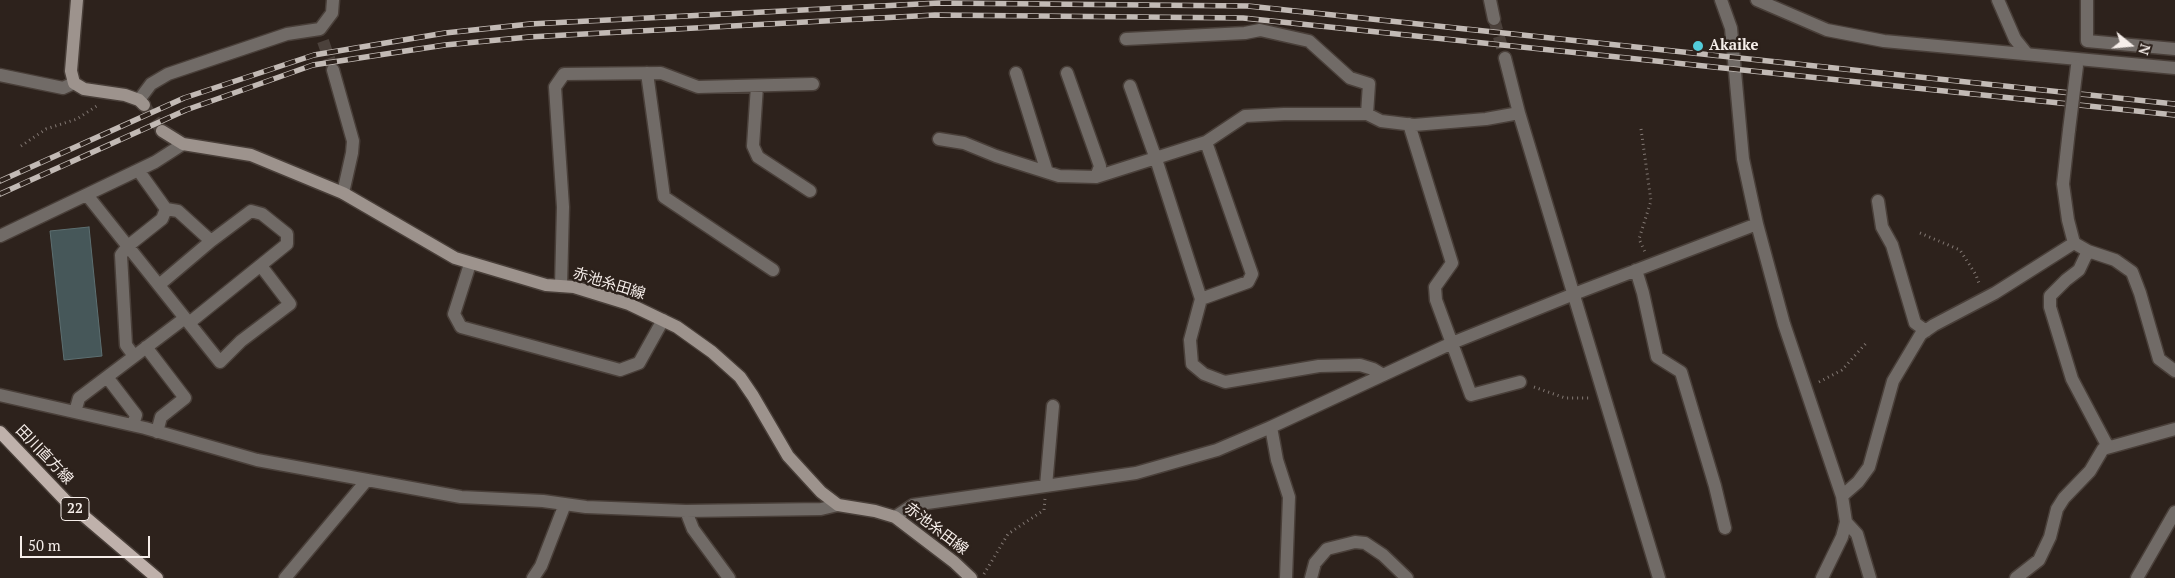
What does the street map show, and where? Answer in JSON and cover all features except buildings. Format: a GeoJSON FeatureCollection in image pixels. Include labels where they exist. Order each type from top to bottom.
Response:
{"type":"FeatureCollection","features":[{"type":"Feature","properties":{"kind":"main road"},"geometry":{"type":"LineString","coordinates":[[77,0],[70,71],[74,83],[84,89],[124,95],[142,103]]}},
{"type":"Feature","properties":{"kind":"main road","name":"赤池糸田線"},"geometry":{"type":"LineString","coordinates":[[162,131],[182,144],[251,155],[343,194],[455,258],[470,264],[546,285],[574,287],[629,304],[677,327],[712,352],[740,378],[753,396],[788,456],[821,492],[838,505],[875,511],[895,517],[954,562],[971,578]]}},
{"type":"Feature","properties":{"kind":"main road","name":"田川直方線"},"geometry":{"type":"LineString","coordinates":[[0,432],[64,499],[157,578]]}},
{"type":"Feature","properties":{"kind":"street"},"geometry":{"type":"LineString","coordinates":[[142,103],[151,84],[168,74],[287,34],[322,35],[332,13],[333,0]]}},
{"type":"Feature","properties":{"kind":"street"},"geometry":{"type":"LineString","coordinates":[[1490,0],[1494,19]]}},
{"type":"Feature","properties":{"kind":"street"},"geometry":{"type":"LineString","coordinates":[[1722,0],[1731,28],[1743,159],[1757,224],[1784,324],[1842,496],[1846,522],[1842,537],[1822,578]]}},
{"type":"Feature","properties":{"kind":"street"},"geometry":{"type":"LineString","coordinates":[[1757,0],[1827,30],[1884,40],[2027,54],[2077,62],[2175,68]]}},
{"type":"Feature","properties":{"kind":"street"},"geometry":{"type":"LineString","coordinates":[[1998,0],[2015,39],[2027,54]]}},
{"type":"Feature","properties":{"kind":"street"},"geometry":{"type":"LineString","coordinates":[[2087,0],[2087,41],[2175,50]]}},
{"type":"Feature","properties":{"kind":"street"},"geometry":{"type":"LineString","coordinates":[[1126,39],[1245,33],[1260,30],[1309,41],[1350,78],[1369,84],[1367,114]]}},
{"type":"Feature","properties":{"kind":"street"},"geometry":{"type":"LineString","coordinates":[[1505,58],[1519,113],[1660,578]]}},
{"type":"Feature","properties":{"kind":"street"},"geometry":{"type":"LineString","coordinates":[[2077,62],[2063,184],[2068,220],[2074,243],[2088,252],[2115,260],[2132,272],[2159,359],[2175,371]]}},
{"type":"Feature","properties":{"kind":"street"},"geometry":{"type":"LineString","coordinates":[[333,70],[352,141],[352,153],[343,194]]}},
{"type":"Feature","properties":{"kind":"street"},"geometry":{"type":"LineString","coordinates":[[647,73],[664,197],[773,270]]}},
{"type":"Feature","properties":{"kind":"street"},"geometry":{"type":"LineString","coordinates":[[561,286],[563,207],[555,87],[564,74],[661,73],[698,87],[813,84]]}},
{"type":"Feature","properties":{"kind":"street"},"geometry":{"type":"LineString","coordinates":[[1016,73],[1047,172]]}},
{"type":"Feature","properties":{"kind":"street"},"geometry":{"type":"LineString","coordinates":[[1067,73],[1100,166],[1096,178]]}},
{"type":"Feature","properties":{"kind":"street"},"geometry":{"type":"LineString","coordinates":[[0,75],[63,88],[74,83]]}},
{"type":"Feature","properties":{"kind":"street"},"geometry":{"type":"LineString","coordinates":[[757,86],[753,146],[758,157],[810,191]]}},
{"type":"Feature","properties":{"kind":"street"},"geometry":{"type":"LineString","coordinates":[[1130,86],[1156,159],[1200,299],[1190,340],[1192,364],[1204,374],[1225,382],[1319,366],[1360,365],[1373,369],[1383,375]]}},
{"type":"Feature","properties":{"kind":"street"},"geometry":{"type":"LineString","coordinates":[[939,139],[964,143],[996,156],[1059,176],[1096,178],[1206,142],[1245,116],[1367,114],[1381,121],[1409,124],[1486,119],[1519,113]]}},
{"type":"Feature","properties":{"kind":"street"},"geometry":{"type":"LineString","coordinates":[[1409,124],[1452,263],[1435,287],[1436,300],[1471,395],[1520,382]]}},
{"type":"Feature","properties":{"kind":"street"},"geometry":{"type":"LineString","coordinates":[[1200,299],[1248,282],[1252,274],[1206,142]]}},
{"type":"Feature","properties":{"kind":"street"},"geometry":{"type":"LineString","coordinates":[[0,236],[155,162],[182,144]]}},
{"type":"Feature","properties":{"kind":"street"},"geometry":{"type":"LineString","coordinates":[[138,170],[166,209],[178,211],[211,241]]}},
{"type":"Feature","properties":{"kind":"street"},"geometry":{"type":"LineString","coordinates":[[87,195],[220,362],[240,341],[290,304],[261,266]]}},
{"type":"Feature","properties":{"kind":"street"},"geometry":{"type":"LineString","coordinates":[[1878,202],[1882,228],[1892,245],[1915,323],[1926,331]]}},
{"type":"Feature","properties":{"kind":"street"},"geometry":{"type":"LineString","coordinates":[[134,356],[126,345],[121,255],[128,246],[162,220],[166,209]]}},
{"type":"Feature","properties":{"kind":"street"},"geometry":{"type":"LineString","coordinates":[[74,412],[79,398],[146,347],[187,320],[261,266],[287,244],[287,234],[262,214],[251,211],[211,241],[159,285]]}},
{"type":"Feature","properties":{"kind":"street"},"geometry":{"type":"LineString","coordinates":[[895,517],[914,505],[1136,473],[1216,450],[1271,427],[1452,343],[1757,224]]}},
{"type":"Feature","properties":{"kind":"street"},"geometry":{"type":"LineString","coordinates":[[1842,496],[1858,482],[1869,467],[1893,381],[1922,334],[1984,299],[2074,243]]}},
{"type":"Feature","properties":{"kind":"street"},"geometry":{"type":"LineString","coordinates":[[2088,252],[2079,270],[2050,296],[2050,307],[2072,379],[2108,447]]}},
{"type":"Feature","properties":{"kind":"street"},"geometry":{"type":"LineString","coordinates":[[470,264],[454,314],[461,327],[620,370],[639,363],[663,320]]}},
{"type":"Feature","properties":{"kind":"street"},"geometry":{"type":"LineString","coordinates":[[1636,270],[1657,357],[1681,372],[1715,486],[1725,528]]}},
{"type":"Feature","properties":{"kind":"street"},"geometry":{"type":"LineString","coordinates":[[146,347],[184,398],[161,417],[157,432]]}},
{"type":"Feature","properties":{"kind":"street"},"geometry":{"type":"LineString","coordinates":[[107,377],[136,415],[133,425]]}},
{"type":"Feature","properties":{"kind":"street"},"geometry":{"type":"LineString","coordinates":[[0,395],[133,425],[258,460],[462,497],[543,501],[586,507],[686,511],[821,510],[838,505]]}},
{"type":"Feature","properties":{"kind":"street"},"geometry":{"type":"LineString","coordinates":[[1046,486],[1053,406]]}},
{"type":"Feature","properties":{"kind":"street"},"geometry":{"type":"LineString","coordinates":[[1271,427],[1277,460],[1289,497],[1286,578]]}},
{"type":"Feature","properties":{"kind":"street"},"geometry":{"type":"LineString","coordinates":[[2021,574],[2039,560],[2050,537],[2057,509],[2064,498],[2090,471],[2103,449],[2175,429]]}},
{"type":"Feature","properties":{"kind":"street"},"geometry":{"type":"LineString","coordinates":[[285,578],[367,480]]}},
{"type":"Feature","properties":{"kind":"street"},"geometry":{"type":"LineString","coordinates":[[533,578],[541,566],[566,504]]}},
{"type":"Feature","properties":{"kind":"street"},"geometry":{"type":"LineString","coordinates":[[686,511],[693,529],[729,578]]}},
{"type":"Feature","properties":{"kind":"street"},"geometry":{"type":"LineString","coordinates":[[2137,578],[2175,512]]}},
{"type":"Feature","properties":{"kind":"street"},"geometry":{"type":"LineString","coordinates":[[1846,522],[1857,534],[1870,578]]}},
{"type":"Feature","properties":{"kind":"street"},"geometry":{"type":"LineString","coordinates":[[1310,578],[1315,563],[1327,548],[1355,542],[1365,543],[1383,555],[1407,578]]}},
{"type":"Feature","properties":{"kind":"street"},"geometry":{"type":"LineString","coordinates":[[2021,574],[2038,578]]}},
{"type":"Feature","properties":{"kind":"path"},"geometry":{"type":"LineString","coordinates":[[21,146],[46,129],[77,120],[98,105],[107,92]]}},
{"type":"Feature","properties":{"kind":"path"},"geometry":{"type":"LineString","coordinates":[[1641,129],[1651,201],[1639,239],[1646,254]]}},
{"type":"Feature","properties":{"kind":"path"},"geometry":{"type":"LineString","coordinates":[[1920,233],[1960,250],[1976,276],[1984,299]]}},
{"type":"Feature","properties":{"kind":"path"},"geometry":{"type":"LineString","coordinates":[[1817,382],[1842,370],[1868,341]]}},
{"type":"Feature","properties":{"kind":"path"},"geometry":{"type":"LineString","coordinates":[[1520,382],[1565,398],[1606,400]]}},
{"type":"Feature","properties":{"kind":"path"},"geometry":{"type":"LineString","coordinates":[[981,578],[1008,534],[1044,510],[1046,486]]}},
{"type":"Feature","properties":{"kind":"tunnel"},"geometry":{"type":"LineString","coordinates":[[1494,19],[1505,58]]}},
{"type":"Feature","properties":{"kind":"tunnel"},"geometry":{"type":"LineString","coordinates":[[323,41],[333,70]]}},
{"type":"Feature","properties":{"kind":"tunnel"},"geometry":{"type":"LineString","coordinates":[[144,105],[162,131]]}},
{"type":"Feature","properties":{"kind":"railway"},"geometry":{"type":"LineString","coordinates":[[0,181],[184,98],[314,55],[445,33],[530,24],[939,3],[1248,6],[2175,104]]}},
{"type":"Feature","properties":{"kind":"railway"},"geometry":{"type":"LineString","coordinates":[[0,194],[186,110],[313,65],[445,45],[529,37],[935,15],[1243,18],[2175,115]]}},
{"type":"Feature","properties":{"kind":"place","name":"Akaike"},"geometry":{"type":"Point","coordinates":[1698,46]}}]}
